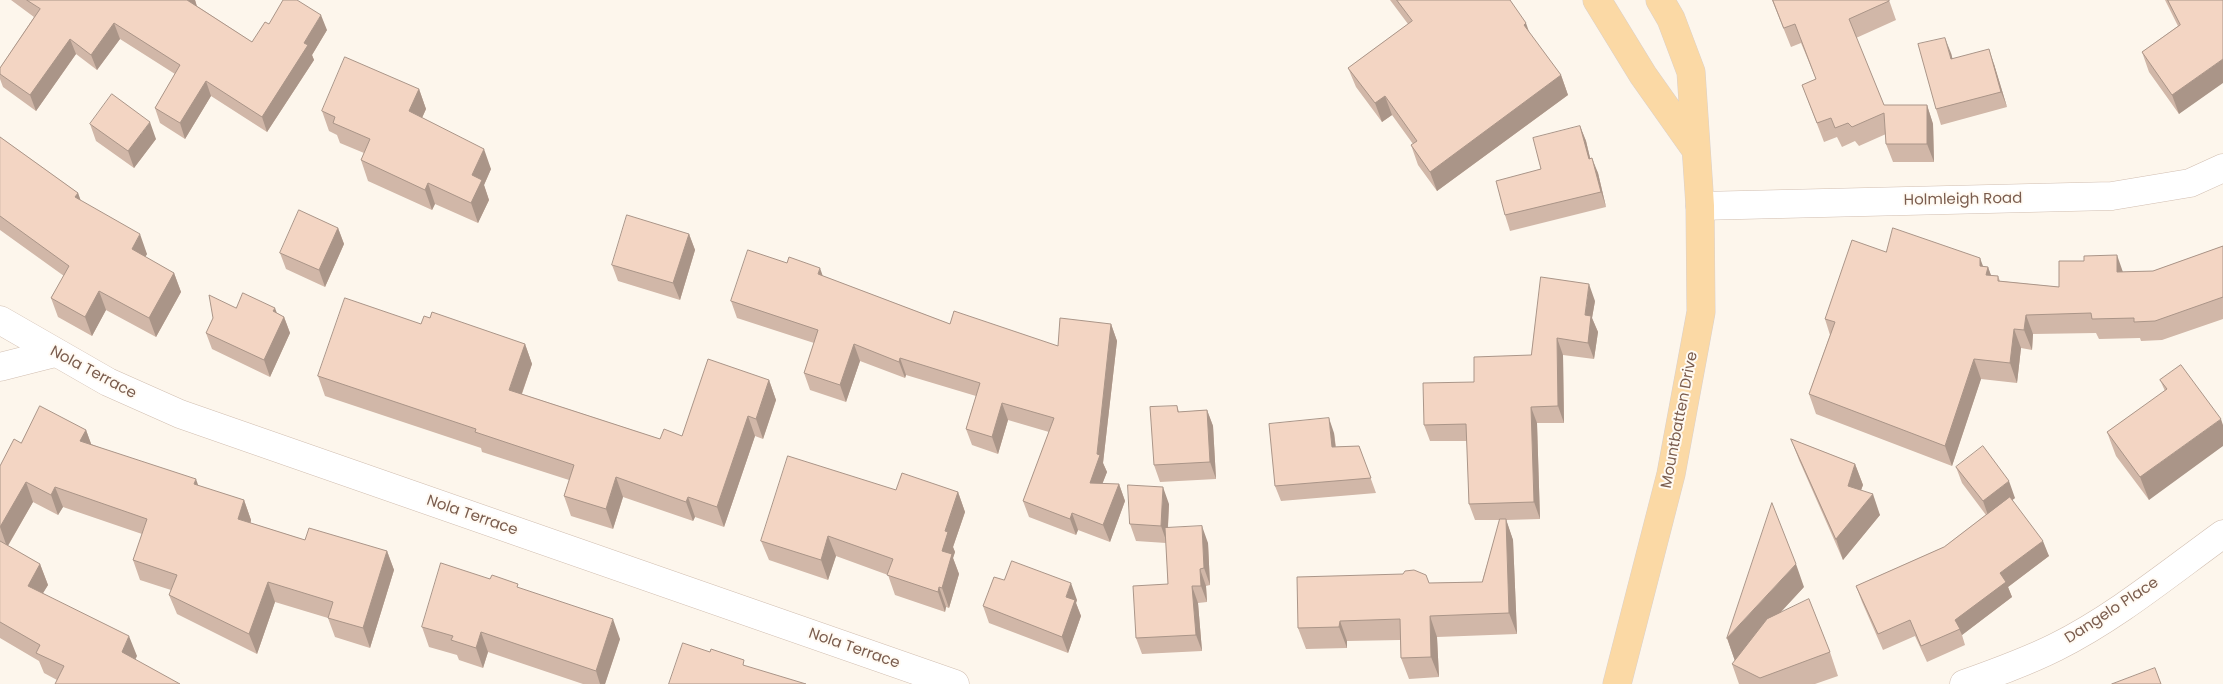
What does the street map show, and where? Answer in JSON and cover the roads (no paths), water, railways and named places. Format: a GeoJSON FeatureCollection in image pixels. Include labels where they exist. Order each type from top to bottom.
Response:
{"type":"FeatureCollection","features":[{"type":"Feature","properties":{"kind":"main road"},"geometry":{"type":"LineString","coordinates":[[1597,0],[1644,75],[1696,150]]}},
{"type":"Feature","properties":{"kind":"main road","name":"Mountbatten Drive"},"geometry":{"type":"LineString","coordinates":[[1617,684],[1671,474],[1701,312],[1700,206],[1691,72],[1671,19],[1660,0]]}},
{"type":"Feature","properties":{"kind":"street","name":"Holmleigh Road"},"geometry":{"type":"LineString","coordinates":[[1700,206],[2112,196],[2190,183],[2223,168]]}},
{"type":"Feature","properties":{"kind":"street","name":"Nola Terrace"},"geometry":{"type":"LineString","coordinates":[[0,320],[108,382],[180,414],[955,684]]}},
{"type":"Feature","properties":{"kind":"street"},"geometry":{"type":"LineString","coordinates":[[0,367],[55,353]]}},
{"type":"Feature","properties":{"kind":"street","name":"Dangelo Place"},"geometry":{"type":"LineString","coordinates":[[1964,684],[2022,663],[2105,619],[2223,534]]}}]}
